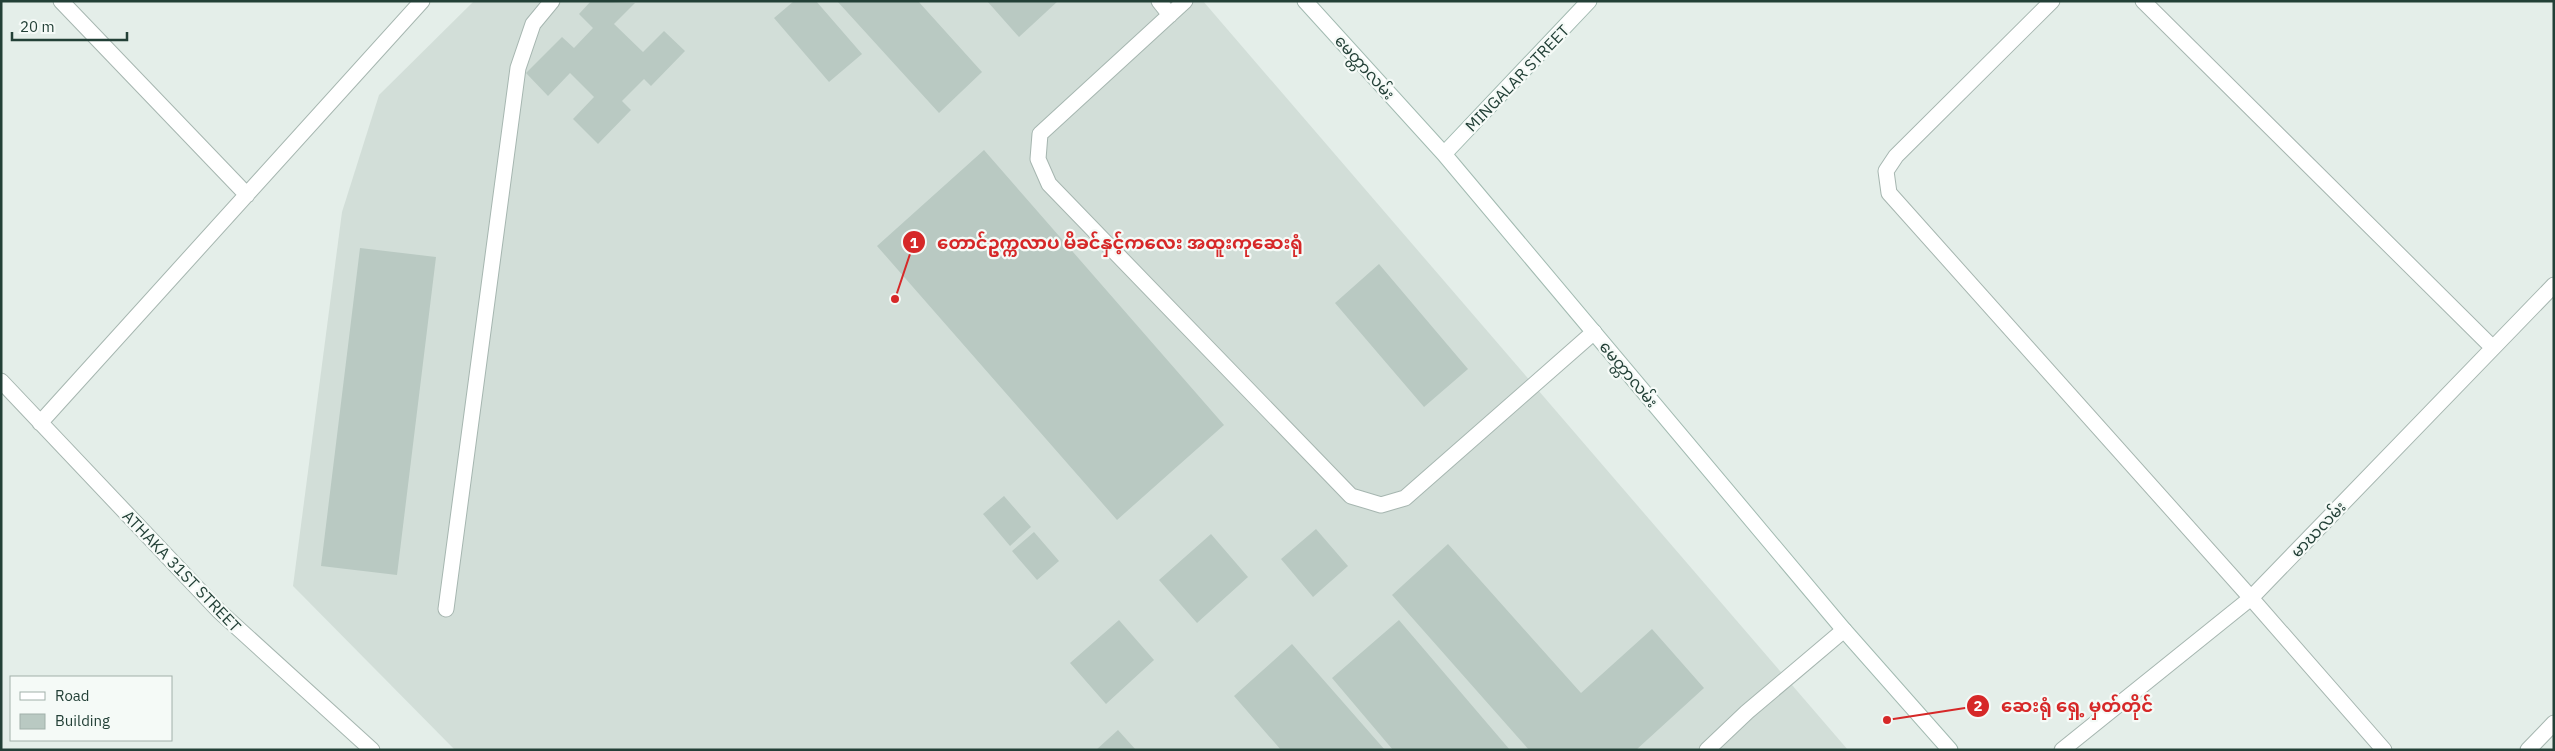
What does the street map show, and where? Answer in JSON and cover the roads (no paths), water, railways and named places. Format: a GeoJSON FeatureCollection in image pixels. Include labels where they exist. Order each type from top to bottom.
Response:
{"type":"FeatureCollection","features":[{"type":"Feature","properties":{"kind":"street"},"geometry":{"type":"LineString","coordinates":[[61,1],[247,195]]}},
{"type":"Feature","properties":{"kind":"street"},"geometry":{"type":"LineString","coordinates":[[40,423],[422,1]]}},
{"type":"Feature","properties":{"kind":"street"},"geometry":{"type":"LineString","coordinates":[[446,609],[518,68],[532,24],[552,1]]}},
{"type":"Feature","properties":{"kind":"street"},"geometry":{"type":"LineString","coordinates":[[1158,1],[1170,14]]}},
{"type":"Feature","properties":{"kind":"street"},"geometry":{"type":"LineString","coordinates":[[1185,1],[1040,134],[1038,159],[1049,184],[1351,496],[1381,505],[1405,498],[1594,332]]}},
{"type":"Feature","properties":{"kind":"street","name":"မေတ္တာလမ်း"},"geometry":{"type":"LineString","coordinates":[[1304,1],[1444,154],[1844,630],[1950,750]]}},
{"type":"Feature","properties":{"kind":"street","name":"MINGALAR STREET"},"geometry":{"type":"LineString","coordinates":[[1444,154],[1589,1]]}},
{"type":"Feature","properties":{"kind":"street"},"geometry":{"type":"LineString","coordinates":[[2052,1],[1896,156],[1886,171],[1889,193],[2251,598],[2384,750]]}},
{"type":"Feature","properties":{"kind":"street"},"geometry":{"type":"LineString","coordinates":[[2142,1],[2493,348]]}},
{"type":"Feature","properties":{"kind":"street","name":"မာဃလမ်း"},"geometry":{"type":"LineString","coordinates":[[2062,750],[2251,598],[2554,285]]}},
{"type":"Feature","properties":{"kind":"street","name":"ATHAKA 31ST STREET"},"geometry":{"type":"LineString","coordinates":[[1,381],[219,612],[372,750]]}},
{"type":"Feature","properties":{"kind":"street"},"geometry":{"type":"LineString","coordinates":[[1707,750],[1754,706],[1844,630]]}},
{"type":"Feature","properties":{"kind":"street"},"geometry":{"type":"LineString","coordinates":[[2528,750],[2554,723]]}},
{"type":"Feature","properties":{"kind":"place","name":"တောင်ဥက္ကလာပ မိခင်နှင့်ကလေး အထူးကုဆေးရုံ"},"geometry":{"type":"Point","coordinates":[895,299]}},
{"type":"Feature","properties":{"kind":"place","name":"ဆေးရုံ ရှေ့ မှတ်တိုင်"},"geometry":{"type":"Point","coordinates":[1887,720]}}]}
